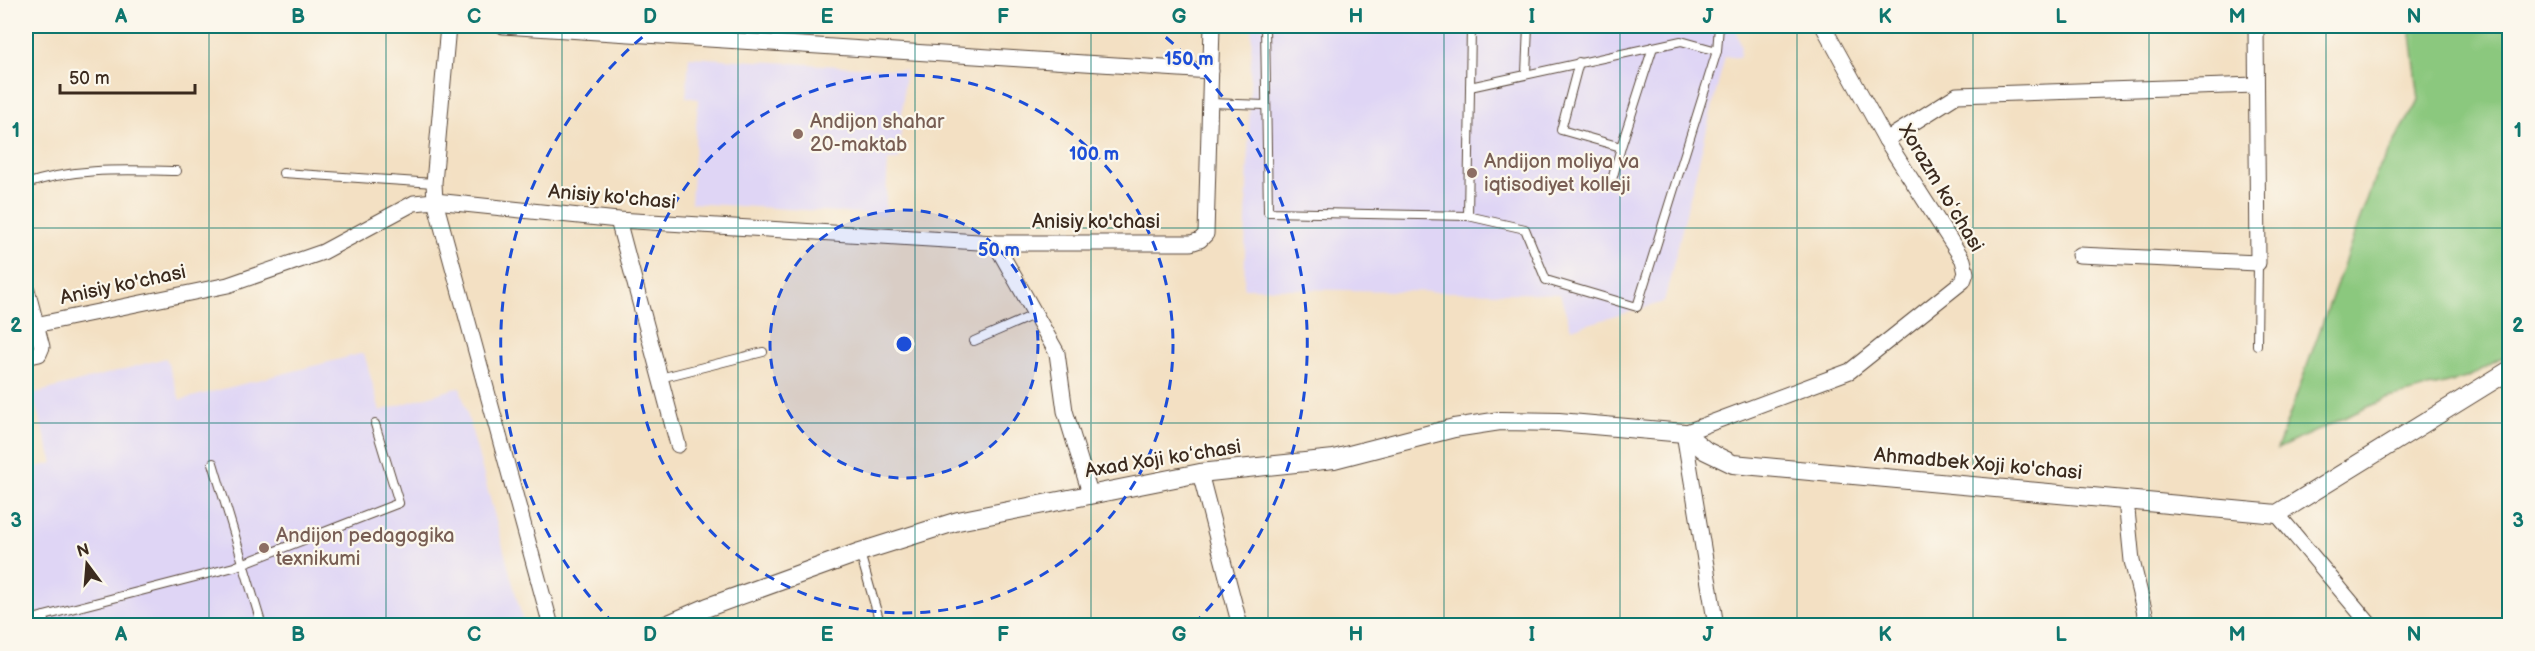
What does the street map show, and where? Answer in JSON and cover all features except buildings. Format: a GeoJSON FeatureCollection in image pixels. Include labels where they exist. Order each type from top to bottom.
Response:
{"type":"FeatureCollection","features":[{"type":"Feature","properties":{"kind":"street"},"geometry":{"type":"LineString","coordinates":[[448,26],[434,183],[435,201],[551,626]]}},
{"type":"Feature","properties":{"kind":"street"},"geometry":{"type":"LineString","coordinates":[[503,26],[1211,71]]}},
{"type":"Feature","properties":{"kind":"street"},"geometry":{"type":"LineString","coordinates":[[1210,102],[1212,26]]}},
{"type":"Feature","properties":{"kind":"street","name":"Xorazm koʻchasi"},"geometry":{"type":"LineString","coordinates":[[1684,433],[1850,371],[1963,281],[1966,273],[1963,260],[1886,140],[1823,26]]}},
{"type":"Feature","properties":{"kind":"street"},"geometry":{"type":"LineString","coordinates":[[2079,255],[2258,263],[2256,26]]}},
{"type":"Feature","properties":{"kind":"street"},"geometry":{"type":"LineString","coordinates":[[1886,140],[1957,94],[2256,85]]}},
{"type":"Feature","properties":{"kind":"street","name":"Anisiy ko'chasi"},"geometry":{"type":"LineString","coordinates":[[35,324],[228,285],[323,252],[414,202],[435,201],[618,220],[994,243],[1191,243],[1200,240],[1206,234],[1210,102]]}},
{"type":"Feature","properties":{"kind":"street"},"geometry":{"type":"LineString","coordinates":[[618,220],[678,445]]}},
{"type":"Feature","properties":{"kind":"street"},"geometry":{"type":"LineString","coordinates":[[994,243],[1057,353],[1065,411],[1090,493]]}},
{"type":"Feature","properties":{"kind":"street"},"geometry":{"type":"LineString","coordinates":[[26,286],[42,347],[39,354],[26,357]]}},
{"type":"Feature","properties":{"kind":"street"},"geometry":{"type":"LineString","coordinates":[[2371,626],[2277,514],[2510,370]]}},
{"type":"Feature","properties":{"kind":"street","name":"Axad Xoji koʻchasi"},"geometry":{"type":"LineString","coordinates":[[664,626],[708,607],[860,552],[958,521],[1090,493],[1200,473],[1335,459],[1454,428],[1500,421],[1559,422],[1684,433]]}},
{"type":"Feature","properties":{"kind":"street"},"geometry":{"type":"LineString","coordinates":[[1684,433],[1716,626]]}},
{"type":"Feature","properties":{"kind":"street","name":"Ahmadbek Xoji ko'chasi"},"geometry":{"type":"LineString","coordinates":[[1684,433],[1706,451],[1733,465],[2277,514]]}},
{"type":"Feature","properties":{"kind":"street"},"geometry":{"type":"LineString","coordinates":[[1200,473],[1240,626]]}},
{"type":"Feature","properties":{"kind":"street"},"geometry":{"type":"LineString","coordinates":[[2126,500],[2132,561],[2148,626]]}},
{"type":"Feature","properties":{"kind":"lane"},"geometry":{"type":"LineString","coordinates":[[1265,26],[1268,212],[1468,216],[1525,229],[1546,280],[1637,307],[1718,51],[1719,26]]}},
{"type":"Feature","properties":{"kind":"lane"},"geometry":{"type":"LineString","coordinates":[[1468,216],[1471,26]]}},
{"type":"Feature","properties":{"kind":"lane"},"geometry":{"type":"LineString","coordinates":[[1526,74],[1528,26]]}},
{"type":"Feature","properties":{"kind":"lane"},"geometry":{"type":"LineString","coordinates":[[1470,87],[1681,41],[1718,51]]}},
{"type":"Feature","properties":{"kind":"lane"},"geometry":{"type":"LineString","coordinates":[[1612,180],[1653,47]]}},
{"type":"Feature","properties":{"kind":"lane"},"geometry":{"type":"LineString","coordinates":[[1580,62],[1561,130],[1621,147]]}},
{"type":"Feature","properties":{"kind":"lane"},"geometry":{"type":"LineString","coordinates":[[1210,102],[1265,105]]}},
{"type":"Feature","properties":{"kind":"lane"},"geometry":{"type":"LineString","coordinates":[[26,184],[49,176],[96,170],[177,171]]}},
{"type":"Feature","properties":{"kind":"lane"},"geometry":{"type":"LineString","coordinates":[[283,173],[434,183]]}},
{"type":"Feature","properties":{"kind":"lane"},"geometry":{"type":"LineString","coordinates":[[2257,345],[2258,263]]}},
{"type":"Feature","properties":{"kind":"lane"},"geometry":{"type":"LineString","coordinates":[[974,341],[1036,314]]}},
{"type":"Feature","properties":{"kind":"lane"},"geometry":{"type":"LineString","coordinates":[[660,378],[764,352]]}},
{"type":"Feature","properties":{"kind":"lane"},"geometry":{"type":"LineString","coordinates":[[26,621],[243,564],[399,503],[375,424]]}},
{"type":"Feature","properties":{"kind":"lane"},"geometry":{"type":"LineString","coordinates":[[213,463],[262,626]]}},
{"type":"Feature","properties":{"kind":"lane"},"geometry":{"type":"LineString","coordinates":[[860,552],[881,626]]}},
{"type":"Feature","properties":{"kind":"lane"},"geometry":{"type":"LineString","coordinates":[[44,616],[46,626]]}},
{"type":"Feature","properties":{"kind":"shaded area","name":"Andijon moliya va iqtisodiyet kolleji"},"geometry":{"type":"Polygon","coordinates":[[[1252,26],[1734,26],[1741,46],[1739,58],[1725,56],[1664,302],[1571,329],[1560,294],[1244,288],[1252,26]]]}},
{"type":"Feature","properties":{"kind":"shaded area","name":"Andijon shahar 20-maktab"},"geometry":{"type":"Polygon","coordinates":[[[689,57],[905,70],[899,160],[888,160],[885,215],[691,203],[698,99],[686,97],[689,57]]]}},
{"type":"Feature","properties":{"kind":"shaded area","name":"Andijon pedagogika texnikumi"},"geometry":{"type":"Polygon","coordinates":[[[364,353],[380,411],[460,387],[524,625],[26,625],[26,470],[53,463],[32,394],[166,358],[180,400],[364,353]]]}},
{"type":"Feature","properties":{"kind":"green space"},"geometry":{"type":"Polygon","coordinates":[[[2410,26],[2509,26],[2509,354],[2467,378],[2385,399],[2277,449],[2377,172],[2419,100],[2410,26]]]}},
{"type":"Feature","properties":{"kind":"place","name":"Andijon shahar 20-maktab"},"geometry":{"type":"Point","coordinates":[798,134]}},
{"type":"Feature","properties":{"kind":"place","name":"Andijon moliya va iqtisodiyet kolleji"},"geometry":{"type":"Point","coordinates":[1472,173]}},
{"type":"Feature","properties":{"kind":"place","name":"Andijon pedagogika texnikumi"},"geometry":{"type":"Point","coordinates":[264,548]}}]}
